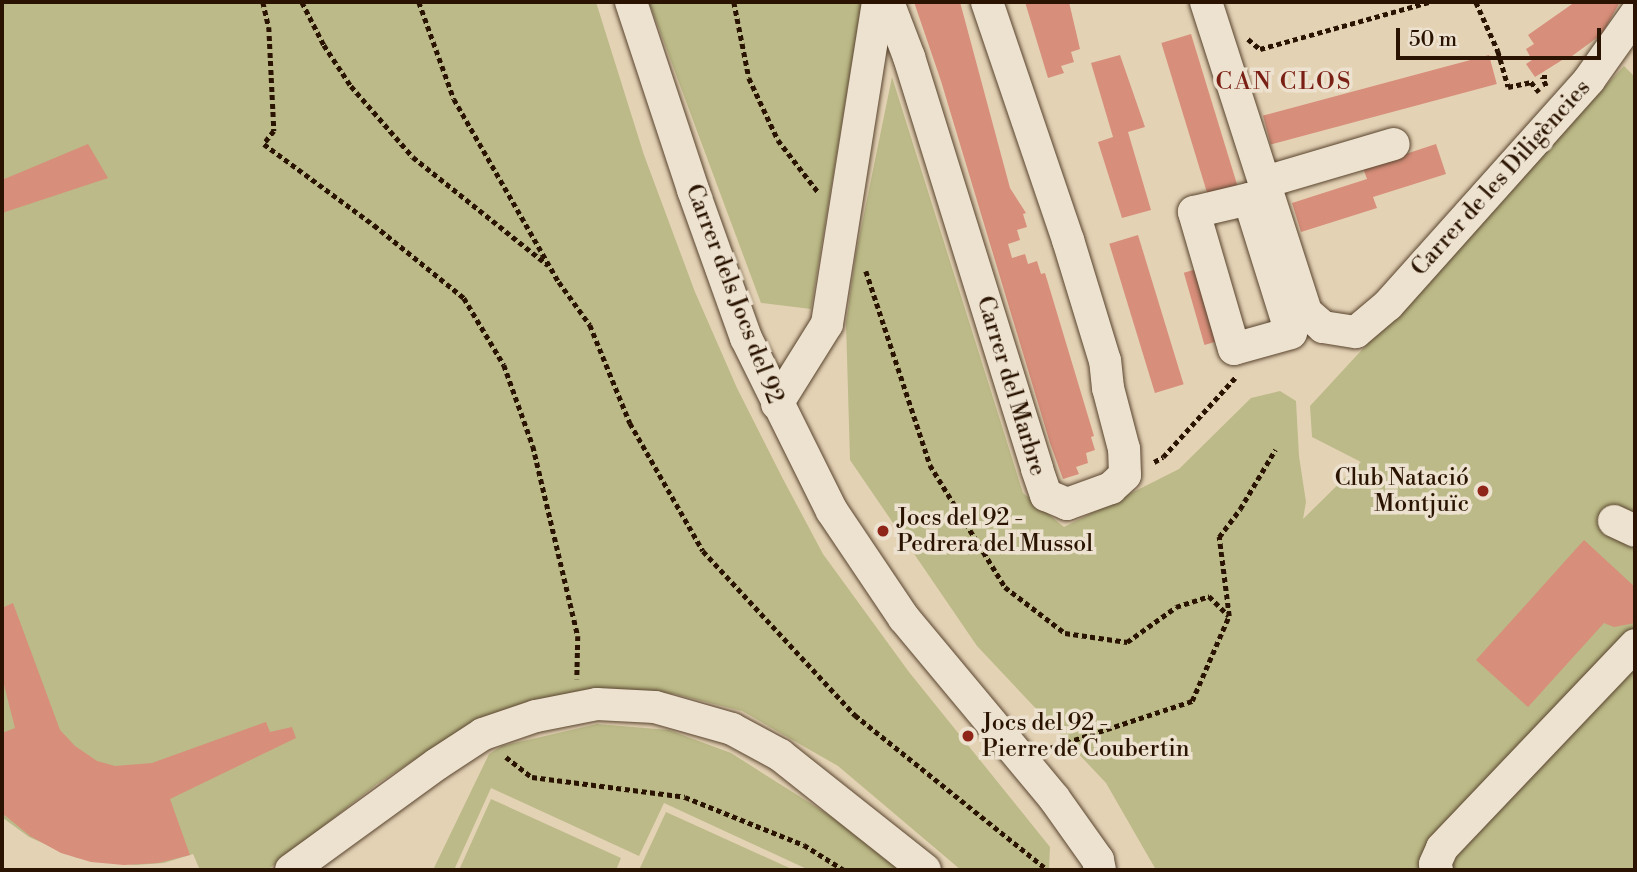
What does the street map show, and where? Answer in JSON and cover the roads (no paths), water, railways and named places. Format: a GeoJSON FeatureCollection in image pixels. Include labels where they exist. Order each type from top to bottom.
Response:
{"type":"FeatureCollection","features":[{"type":"Feature","properties":{"kind":"street","name":"Carrer dels Jocs del 92"},"geometry":{"type":"LineString","coordinates":[[631,2],[697,202],[746,338],[832,510],[904,618],[1054,798],[1098,860],[1100,870]]}},
{"type":"Feature","properties":{"kind":"street"},"geometry":{"type":"LineString","coordinates":[[777,404],[827,324],[878,2]]}},
{"type":"Feature","properties":{"kind":"street","name":"Carrer del Marbre"},"geometry":{"type":"LineString","coordinates":[[888,2],[909,57],[1046,495],[1067,504],[1111,488],[1125,475],[1124,449],[1108,388],[1105,361],[988,2]]}},
{"type":"Feature","properties":{"kind":"street"},"geometry":{"type":"LineString","coordinates":[[1206,2],[1265,182],[1394,144]]}},
{"type":"Feature","properties":{"kind":"street","name":"Carrer de les Diligències"},"geometry":{"type":"LineString","coordinates":[[1265,182],[1306,312],[1323,327],[1356,332],[1388,305],[1589,80],[1635,15]]}},
{"type":"Feature","properties":{"kind":"street"},"geometry":{"type":"LineString","coordinates":[[1249,199],[1291,333],[1234,349],[1194,212],[1249,199]]}},
{"type":"Feature","properties":{"kind":"street"},"geometry":{"type":"LineString","coordinates":[[1437,870],[1435,864],[1442,848],[1635,645]]}},
{"type":"Feature","properties":{"kind":"street"},"geometry":{"type":"LineString","coordinates":[[291,870],[437,764],[483,734],[536,716],[597,704],[654,707],[732,729],[780,755],[925,870]]}},
{"type":"Feature","properties":{"kind":"place","name":"Club Natació Montjuïc"},"geometry":{"type":"Point","coordinates":[1483,491]}},
{"type":"Feature","properties":{"kind":"place","name":"Jocs del 92 - Pedrera del Mussol"},"geometry":{"type":"Point","coordinates":[883,531]}},
{"type":"Feature","properties":{"kind":"place","name":"Jocs del 92 - Pierre de Coubertin"},"geometry":{"type":"Point","coordinates":[968,736]}},
{"type":"Feature","properties":{"kind":"district","name":"CAN CLOS"},"geometry":{"type":"Point","coordinates":[1284,83]}}]}
